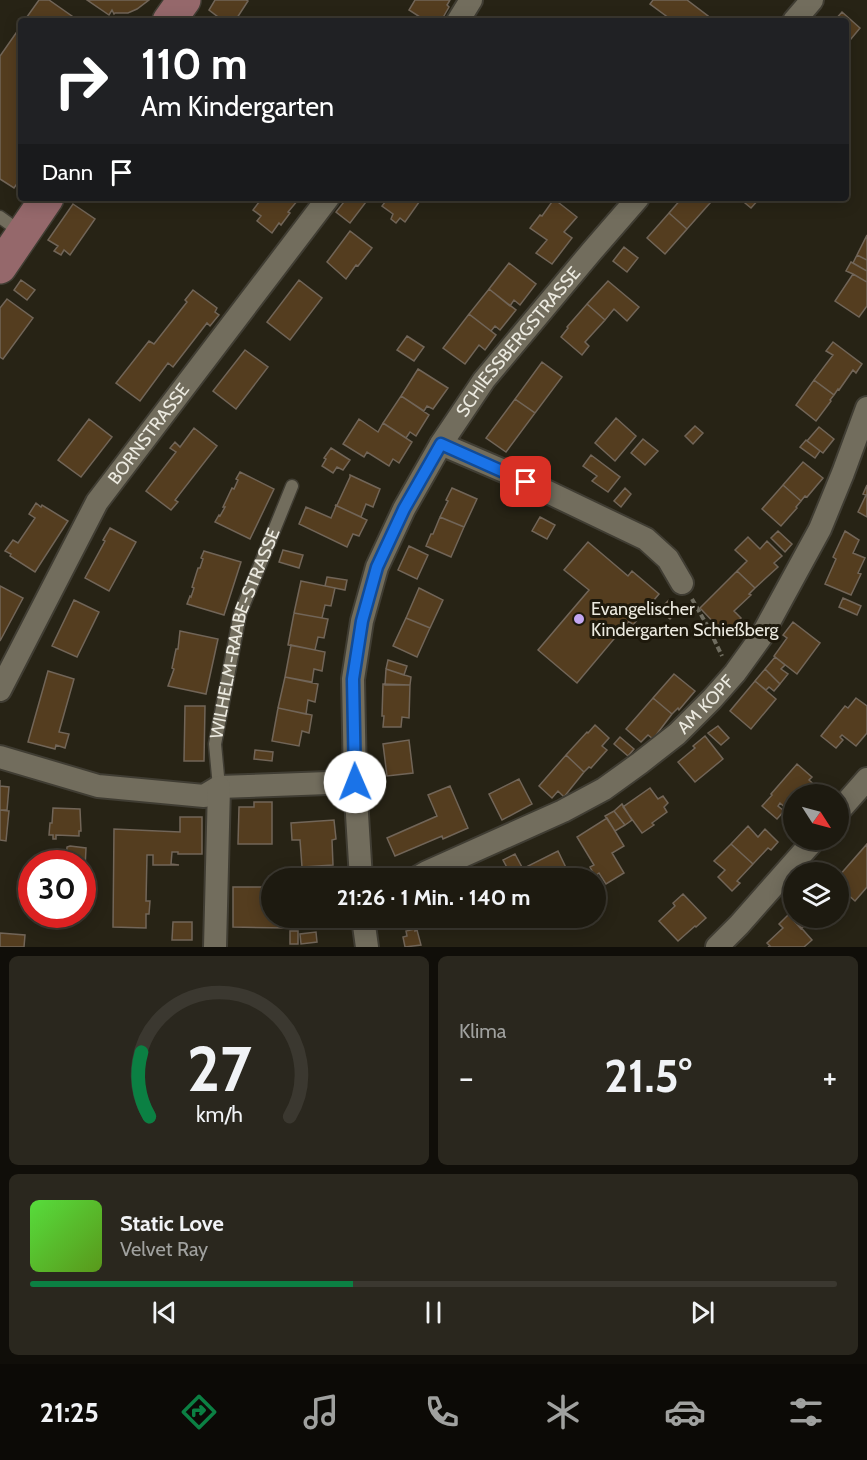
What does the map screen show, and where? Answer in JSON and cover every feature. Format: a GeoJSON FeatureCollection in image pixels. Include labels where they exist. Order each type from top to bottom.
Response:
{"type":"FeatureCollection","features":[{"type":"Feature","properties":{"kind":"main road"},"geometry":{"type":"LineString","coordinates":[[171,18],[184,0]]}},
{"type":"Feature","properties":{"kind":"main road"},"geometry":{"type":"LineString","coordinates":[[0,267],[12,225],[43,201]]}},
{"type":"Feature","properties":{"kind":"street"},"geometry":{"type":"LineString","coordinates":[[460,18],[471,0]]}},
{"type":"Feature","properties":{"kind":"street"},"geometry":{"type":"LineString","coordinates":[[797,18],[812,0]]}},
{"type":"Feature","properties":{"kind":"street","name":"BORNSTRASSE"},"geometry":{"type":"LineString","coordinates":[[0,690],[98,502],[326,201]]}},
{"type":"Feature","properties":{"kind":"street","name":"SCHIESSBERGSTRASSE"},"geometry":{"type":"LineString","coordinates":[[360,868],[355,782],[353,679],[362,621],[377,567],[404,509],[441,444],[484,380],[635,201]]}},
{"type":"Feature","properties":{"kind":"street","name":"AM KOPF"},"geometry":{"type":"LineString","coordinates":[[435,868],[563,811],[604,789],[677,734],[735,673],[761,637],[819,529],[867,408]]}},
{"type":"Feature","properties":{"kind":"street"},"geometry":{"type":"LineString","coordinates":[[441,444],[646,539],[668,559],[682,583]]}},
{"type":"Feature","properties":{"kind":"street"},"geometry":{"type":"LineString","coordinates":[[0,757],[98,786],[204,796],[219,786],[355,782]]}},
{"type":"Feature","properties":{"kind":"street"},"geometry":{"type":"LineString","coordinates":[[849,799],[867,779]]}},
{"type":"Feature","properties":{"kind":"street","name":"WILHELM-RAABE-STRASSE"},"geometry":{"type":"LineString","coordinates":[[214,947],[219,786]]}},
{"type":"Feature","properties":{"kind":"street"},"geometry":{"type":"LineString","coordinates":[[717,947],[805,850]]}},
{"type":"Feature","properties":{"kind":"street"},"geometry":{"type":"LineString","coordinates":[[364,928],[367,947]]}},
{"type":"Feature","properties":{"kind":"lane","name":"WILHELM-RAABE-STRASSE"},"geometry":{"type":"LineString","coordinates":[[219,786],[215,744],[240,614],[292,486]]}},
{"type":"Feature","properties":{"kind":"path"},"geometry":{"type":"LineString","coordinates":[[682,583],[708,627],[724,662],[735,673]]}},
{"type":"Feature","properties":{"kind":"building"},"geometry":{"type":"Polygon","coordinates":[[[39,0],[49,0],[75,18],[26,18],[39,0]]]}},
{"type":"Feature","properties":{"kind":"building"},"geometry":{"type":"Polygon","coordinates":[[[87,0],[149,0],[128,13],[114,14],[112,10],[109,15],[87,0]]]}},
{"type":"Feature","properties":{"kind":"building"},"geometry":{"type":"Polygon","coordinates":[[[215,0],[248,1],[237,18],[217,18],[209,10],[215,0]]]}},
{"type":"Feature","properties":{"kind":"building"},"geometry":{"type":"Polygon","coordinates":[[[415,0],[450,0],[443,18],[421,18],[409,10],[415,0]]]}},
{"type":"Feature","properties":{"kind":"building"},"geometry":{"type":"Polygon","coordinates":[[[653,0],[687,0],[708,16],[706,18],[669,18],[650,4],[653,0]]]}},
{"type":"Feature","properties":{"kind":"building"},"geometry":{"type":"Polygon","coordinates":[[[842,12],[849,18],[837,18],[842,12]]]}},
{"type":"Feature","properties":{"kind":"building"},"geometry":{"type":"Polygon","coordinates":[[[849,18],[860,28],[849,41],[849,18]]]}},
{"type":"Feature","properties":{"kind":"building"},"geometry":{"type":"Polygon","coordinates":[[[18,30],[18,182],[14,188],[0,179],[0,56],[18,30]]]}},
{"type":"Feature","properties":{"kind":"building"},"geometry":{"type":"Polygon","coordinates":[[[260,201],[297,201],[281,225],[279,223],[272,233],[257,221],[261,216],[253,210],[260,201]]]}},
{"type":"Feature","properties":{"kind":"building"},"geometry":{"type":"Polygon","coordinates":[[[345,201],[367,201],[350,223],[336,212],[345,201]]]}},
{"type":"Feature","properties":{"kind":"building"},"geometry":{"type":"Polygon","coordinates":[[[386,201],[420,201],[405,222],[400,218],[396,223],[391,219],[393,214],[382,206],[386,201]]]}},
{"type":"Feature","properties":{"kind":"building"},"geometry":{"type":"Polygon","coordinates":[[[553,201],[557,201],[577,217],[564,232],[572,238],[552,264],[536,253],[547,240],[530,228],[540,215],[542,216],[553,201]]]}},
{"type":"Feature","properties":{"kind":"building"},"geometry":{"type":"Polygon","coordinates":[[[679,201],[708,201],[710,203],[687,229],[669,213],[679,201]]]}},
{"type":"Feature","properties":{"kind":"building"},"geometry":{"type":"Polygon","coordinates":[[[743,201],[757,201],[751,208],[743,201]]]}},
{"type":"Feature","properties":{"kind":"building"},"geometry":{"type":"Polygon","coordinates":[[[73,204],[95,219],[70,255],[64,250],[61,255],[54,251],[58,246],[48,240],[73,204]]]}},
{"type":"Feature","properties":{"kind":"building"},"geometry":{"type":"Polygon","coordinates":[[[669,213],[687,229],[665,254],[647,238],[669,213]]]}},
{"type":"Feature","properties":{"kind":"building"},"geometry":{"type":"Polygon","coordinates":[[[350,231],[372,248],[346,279],[327,262],[350,231]]]}},
{"type":"Feature","properties":{"kind":"building"},"geometry":{"type":"Polygon","coordinates":[[[867,235],[867,260],[857,255],[867,235]]]}},
{"type":"Feature","properties":{"kind":"building"},"geometry":{"type":"Polygon","coordinates":[[[624,247],[638,258],[627,272],[613,261],[624,247]]]}},
{"type":"Feature","properties":{"kind":"building"},"geometry":{"type":"Polygon","coordinates":[[[857,255],[867,260],[867,271],[853,263],[857,255]]]}},
{"type":"Feature","properties":{"kind":"building"},"geometry":{"type":"Polygon","coordinates":[[[851,262],[867,271],[867,282],[846,271],[851,262]]]}},
{"type":"Feature","properties":{"kind":"building"},"geometry":{"type":"Polygon","coordinates":[[[509,263],[536,284],[520,305],[514,300],[510,306],[489,289],[509,263]]]}},
{"type":"Feature","properties":{"kind":"building"},"geometry":{"type":"Polygon","coordinates":[[[853,274],[867,282],[867,306],[859,317],[835,301],[853,274]]]}},
{"type":"Feature","properties":{"kind":"building"},"geometry":{"type":"Polygon","coordinates":[[[21,280],[35,290],[27,300],[14,290],[21,280]]]}},
{"type":"Feature","properties":{"kind":"building"},"geometry":{"type":"Polygon","coordinates":[[[299,280],[322,298],[290,340],[267,322],[299,280]]]}},
{"type":"Feature","properties":{"kind":"building"},"geometry":{"type":"Polygon","coordinates":[[[608,281],[639,307],[627,321],[614,309],[605,320],[587,304],[608,281]]]}},
{"type":"Feature","properties":{"kind":"building"},"geometry":{"type":"Polygon","coordinates":[[[489,289],[516,310],[500,330],[495,326],[491,331],[469,314],[489,289]]]}},
{"type":"Feature","properties":{"kind":"building"},"geometry":{"type":"Polygon","coordinates":[[[193,290],[217,308],[215,312],[219,315],[210,326],[207,323],[173,367],[168,363],[140,401],[116,383],[149,341],[154,344],[187,302],[185,300],[193,290]]]}},
{"type":"Feature","properties":{"kind":"building"},"geometry":{"type":"Polygon","coordinates":[[[7,299],[33,318],[3,359],[0,357],[0,308],[7,299]]]}},
{"type":"Feature","properties":{"kind":"building"},"geometry":{"type":"Polygon","coordinates":[[[587,304],[605,320],[585,342],[589,346],[582,355],[561,337],[587,304]]]}},
{"type":"Feature","properties":{"kind":"building"},"geometry":{"type":"Polygon","coordinates":[[[469,314],[496,335],[485,350],[479,345],[465,364],[443,348],[469,314]]]}},
{"type":"Feature","properties":{"kind":"building"},"geometry":{"type":"Polygon","coordinates":[[[407,336],[424,347],[414,361],[397,350],[407,336]]]}},
{"type":"Feature","properties":{"kind":"building"},"geometry":{"type":"Polygon","coordinates":[[[833,342],[862,364],[856,373],[853,370],[834,395],[814,380],[833,355],[826,351],[833,342]]]}},
{"type":"Feature","properties":{"kind":"building"},"geometry":{"type":"Polygon","coordinates":[[[245,350],[268,367],[236,409],[213,391],[245,350]]]}},
{"type":"Feature","properties":{"kind":"building"},"geometry":{"type":"Polygon","coordinates":[[[542,362],[562,377],[535,413],[515,399],[542,362]]]}},
{"type":"Feature","properties":{"kind":"building"},"geometry":{"type":"Polygon","coordinates":[[[418,369],[448,388],[433,409],[427,406],[424,411],[401,396],[418,369]]]}},
{"type":"Feature","properties":{"kind":"building"},"geometry":{"type":"Polygon","coordinates":[[[814,380],[834,395],[816,421],[796,405],[814,380]]]}},
{"type":"Feature","properties":{"kind":"building"},"geometry":{"type":"Polygon","coordinates":[[[401,396],[429,415],[416,436],[410,432],[406,438],[383,423],[401,396]]]}},
{"type":"Feature","properties":{"kind":"building"},"geometry":{"type":"Polygon","coordinates":[[[515,399],[535,413],[506,452],[486,438],[515,399]]]}},
{"type":"Feature","properties":{"kind":"building"},"geometry":{"type":"Polygon","coordinates":[[[616,418],[636,436],[615,461],[595,443],[616,418]]]}},
{"type":"Feature","properties":{"kind":"building"},"geometry":{"type":"Polygon","coordinates":[[[89,419],[112,437],[81,477],[58,460],[89,419]]]}},
{"type":"Feature","properties":{"kind":"building"},"geometry":{"type":"Polygon","coordinates":[[[359,419],[378,432],[383,423],[412,442],[399,463],[393,459],[389,466],[367,452],[364,457],[343,444],[359,419]]]}},
{"type":"Feature","properties":{"kind":"building"},"geometry":{"type":"Polygon","coordinates":[[[695,426],[703,433],[693,444],[685,436],[695,426]]]}},
{"type":"Feature","properties":{"kind":"building"},"geometry":{"type":"Polygon","coordinates":[[[819,427],[834,439],[823,453],[807,441],[819,427]]]}},
{"type":"Feature","properties":{"kind":"building"},"geometry":{"type":"Polygon","coordinates":[[[194,428],[217,446],[175,500],[178,502],[171,510],[146,491],[176,452],[170,448],[175,442],[180,447],[194,428]]]}},
{"type":"Feature","properties":{"kind":"building"},"geometry":{"type":"Polygon","coordinates":[[[643,439],[658,451],[645,465],[631,453],[643,439]]]}},
{"type":"Feature","properties":{"kind":"building"},"geometry":{"type":"Polygon","coordinates":[[[806,440],[820,451],[815,458],[800,447],[806,440]]]}},
{"type":"Feature","properties":{"kind":"building"},"geometry":{"type":"Polygon","coordinates":[[[331,448],[350,460],[343,470],[337,467],[333,473],[322,466],[331,448]]]}},
{"type":"Feature","properties":{"kind":"building"},"geometry":{"type":"Polygon","coordinates":[[[591,455],[620,477],[608,492],[592,481],[597,476],[583,466],[591,455]]]}},
{"type":"Feature","properties":{"kind":"building"},"geometry":{"type":"Polygon","coordinates":[[[803,462],[823,478],[801,501],[783,485],[803,462]]]}},
{"type":"Feature","properties":{"kind":"building"},"geometry":{"type":"Polygon","coordinates":[[[240,472],[274,489],[250,539],[215,522],[225,507],[223,507],[232,488],[234,489],[240,472]]]}},
{"type":"Feature","properties":{"kind":"building"},"geometry":{"type":"Polygon","coordinates":[[[350,475],[380,489],[373,507],[366,504],[361,517],[335,505],[350,475]]]}},
{"type":"Feature","properties":{"kind":"building"},"geometry":{"type":"Polygon","coordinates":[[[783,485],[801,501],[781,526],[762,509],[783,485]]]}},
{"type":"Feature","properties":{"kind":"building"},"geometry":{"type":"Polygon","coordinates":[[[867,485],[867,517],[858,512],[866,495],[863,494],[867,485]]]}},
{"type":"Feature","properties":{"kind":"building"},"geometry":{"type":"Polygon","coordinates":[[[452,488],[477,499],[464,527],[440,517],[452,488]]]}},
{"type":"Feature","properties":{"kind":"building"},"geometry":{"type":"Polygon","coordinates":[[[625,488],[631,494],[621,507],[614,501],[625,488]]]}},
{"type":"Feature","properties":{"kind":"building"},"geometry":{"type":"Polygon","coordinates":[[[36,503],[68,521],[35,572],[5,551],[13,540],[18,543],[35,518],[29,514],[36,503]]]}},
{"type":"Feature","properties":{"kind":"building"},"geometry":{"type":"Polygon","coordinates":[[[335,505],[367,520],[359,536],[353,534],[347,547],[299,524],[306,507],[331,518],[335,505]]]}},
{"type":"Feature","properties":{"kind":"building"},"geometry":{"type":"Polygon","coordinates":[[[440,517],[464,527],[451,557],[426,546],[440,517]]]}},
{"type":"Feature","properties":{"kind":"building"},"geometry":{"type":"Polygon","coordinates":[[[540,517],[555,525],[547,539],[532,531],[540,517]]]}},
{"type":"Feature","properties":{"kind":"building"},"geometry":{"type":"Polygon","coordinates":[[[110,528],[136,542],[109,591],[85,578],[110,528]]]}},
{"type":"Feature","properties":{"kind":"building"},"geometry":{"type":"Polygon","coordinates":[[[778,531],[792,544],[785,552],[771,538],[778,531]]]}},
{"type":"Feature","properties":{"kind":"building"},"geometry":{"type":"Polygon","coordinates":[[[845,531],[859,540],[853,553],[865,558],[858,573],[861,574],[851,595],[825,584],[836,559],[833,557],[845,531]]]}},
{"type":"Feature","properties":{"kind":"building"},"geometry":{"type":"Polygon","coordinates":[[[748,537],[760,549],[767,541],[782,556],[774,563],[778,567],[755,588],[737,571],[747,561],[735,550],[748,537]]]}},
{"type":"Feature","properties":{"kind":"building"},"geometry":{"type":"Polygon","coordinates":[[[588,542],[628,576],[632,571],[659,594],[633,625],[629,621],[577,683],[538,650],[589,590],[564,570],[588,542]]]}},
{"type":"Feature","properties":{"kind":"building"},"geometry":{"type":"Polygon","coordinates":[[[409,546],[428,555],[417,579],[398,570],[409,546]]]}},
{"type":"Feature","properties":{"kind":"building"},"geometry":{"type":"Polygon","coordinates":[[[283,550],[303,555],[299,568],[279,562],[283,550]]]}},
{"type":"Feature","properties":{"kind":"building"},"geometry":{"type":"Polygon","coordinates":[[[204,551],[241,562],[224,615],[187,604],[204,551]]]}},
{"type":"Feature","properties":{"kind":"building"},"geometry":{"type":"Polygon","coordinates":[[[737,571],[755,588],[734,611],[741,618],[727,632],[720,625],[718,627],[700,608],[737,571]]]}},
{"type":"Feature","properties":{"kind":"building"},"geometry":{"type":"Polygon","coordinates":[[[327,577],[347,580],[345,590],[325,586],[327,577]]]}},
{"type":"Feature","properties":{"kind":"building"},"geometry":{"type":"Polygon","coordinates":[[[301,581],[335,588],[331,606],[325,605],[322,618],[294,613],[301,581]]]}},
{"type":"Feature","properties":{"kind":"building"},"geometry":{"type":"Polygon","coordinates":[[[0,586],[23,598],[0,641],[0,586]]]}},
{"type":"Feature","properties":{"kind":"building"},"geometry":{"type":"Polygon","coordinates":[[[419,588],[443,600],[430,628],[406,618],[419,588]]]}},
{"type":"Feature","properties":{"kind":"building"},"geometry":{"type":"Polygon","coordinates":[[[843,598],[861,606],[857,615],[839,607],[843,598]]]}},
{"type":"Feature","properties":{"kind":"building"},"geometry":{"type":"Polygon","coordinates":[[[74,600],[99,612],[77,657],[52,646],[74,600]]]}},
{"type":"Feature","properties":{"kind":"building"},"geometry":{"type":"Polygon","coordinates":[[[669,600],[679,608],[670,619],[659,610],[669,600]]]}},
{"type":"Feature","properties":{"kind":"building"},"geometry":{"type":"Polygon","coordinates":[[[294,613],[328,619],[324,638],[318,637],[315,650],[288,645],[294,613]]]}},
{"type":"Feature","properties":{"kind":"building"},"geometry":{"type":"Polygon","coordinates":[[[406,618],[430,628],[417,657],[393,646],[406,618]]]}},
{"type":"Feature","properties":{"kind":"building"},"geometry":{"type":"Polygon","coordinates":[[[793,622],[820,643],[797,674],[774,656],[787,638],[783,635],[793,622]]]}},
{"type":"Feature","properties":{"kind":"building"},"geometry":{"type":"Polygon","coordinates":[[[180,631],[218,639],[206,694],[168,686],[174,669],[172,668],[176,649],[178,649],[180,631]]]}},
{"type":"Feature","properties":{"kind":"building"},"geometry":{"type":"Polygon","coordinates":[[[291,645],[325,652],[322,671],[314,669],[312,682],[285,677],[291,645]]]}},
{"type":"Feature","properties":{"kind":"building"},"geometry":{"type":"Polygon","coordinates":[[[775,657],[785,665],[781,669],[788,674],[780,684],[765,669],[775,657]]]}},
{"type":"Feature","properties":{"kind":"building"},"geometry":{"type":"Polygon","coordinates":[[[388,660],[407,666],[404,675],[386,669],[388,660]]]}},
{"type":"Feature","properties":{"kind":"building"},"geometry":{"type":"Polygon","coordinates":[[[386,669],[411,677],[410,685],[385,685],[386,669]]]}},
{"type":"Feature","properties":{"kind":"building"},"geometry":{"type":"Polygon","coordinates":[[[765,669],[780,684],[774,691],[769,687],[766,690],[755,681],[765,669]]]}},
{"type":"Feature","properties":{"kind":"building"},"geometry":{"type":"Polygon","coordinates":[[[48,671],[74,679],[59,732],[69,734],[65,748],[56,745],[55,749],[28,742],[48,671]]]}},
{"type":"Feature","properties":{"kind":"building"},"geometry":{"type":"Polygon","coordinates":[[[674,674],[695,691],[679,710],[678,708],[672,714],[653,698],[674,674]]]}},
{"type":"Feature","properties":{"kind":"building"},"geometry":{"type":"Polygon","coordinates":[[[285,677],[318,684],[315,702],[308,700],[306,714],[278,708],[285,677]]]}},
{"type":"Feature","properties":{"kind":"building"},"geometry":{"type":"Polygon","coordinates":[[[755,681],[776,699],[751,729],[730,711],[755,681]]]}},
{"type":"Feature","properties":{"kind":"building"},"geometry":{"type":"Polygon","coordinates":[[[383,684],[410,685],[409,718],[402,717],[401,727],[383,727],[383,684]]]}},
{"type":"Feature","properties":{"kind":"building"},"geometry":{"type":"Polygon","coordinates":[[[653,698],[672,714],[653,739],[648,735],[641,742],[626,729],[653,698]]]}},
{"type":"Feature","properties":{"kind":"building"},"geometry":{"type":"Polygon","coordinates":[[[856,698],[867,706],[867,733],[856,746],[842,735],[840,737],[843,740],[836,748],[821,736],[845,706],[848,708],[856,698]]]}},
{"type":"Feature","properties":{"kind":"building"},"geometry":{"type":"Polygon","coordinates":[[[185,706],[205,706],[204,761],[184,761],[185,706]]]}},
{"type":"Feature","properties":{"kind":"building"},"geometry":{"type":"Polygon","coordinates":[[[278,708],[312,715],[309,733],[302,731],[299,746],[272,741],[278,708]]]}},
{"type":"Feature","properties":{"kind":"building"},"geometry":{"type":"Polygon","coordinates":[[[595,725],[609,738],[602,746],[607,750],[591,768],[589,767],[584,772],[566,755],[595,725]]]}},
{"type":"Feature","properties":{"kind":"building"},"geometry":{"type":"Polygon","coordinates":[[[718,726],[729,738],[721,745],[708,733],[718,726]]]}},
{"type":"Feature","properties":{"kind":"building"},"geometry":{"type":"Polygon","coordinates":[[[705,736],[723,759],[695,782],[678,762],[705,736]]]}},
{"type":"Feature","properties":{"kind":"building"},"geometry":{"type":"Polygon","coordinates":[[[620,737],[634,749],[628,756],[614,744],[620,737]]]}},
{"type":"Feature","properties":{"kind":"building"},"geometry":{"type":"Polygon","coordinates":[[[409,740],[413,773],[387,776],[383,744],[409,740]]]}},
{"type":"Feature","properties":{"kind":"building"},"geometry":{"type":"Polygon","coordinates":[[[255,750],[273,752],[272,761],[254,759],[255,750]]]}},
{"type":"Feature","properties":{"kind":"building"},"geometry":{"type":"Polygon","coordinates":[[[566,755],[584,772],[564,797],[558,791],[552,798],[539,786],[566,755]]]}},
{"type":"Feature","properties":{"kind":"building"},"geometry":{"type":"Polygon","coordinates":[[[797,764],[812,777],[809,780],[814,784],[783,784],[783,806],[780,803],[778,806],[783,812],[777,819],[762,806],[797,764]]]}},
{"type":"Feature","properties":{"kind":"building"},"geometry":{"type":"Polygon","coordinates":[[[519,779],[532,804],[502,820],[489,794],[519,779]]]}},
{"type":"Feature","properties":{"kind":"building"},"geometry":{"type":"Polygon","coordinates":[[[0,786],[9,787],[7,810],[0,810],[0,786]]]}},
{"type":"Feature","properties":{"kind":"building"},"geometry":{"type":"Polygon","coordinates":[[[450,786],[468,828],[443,839],[442,836],[395,856],[387,838],[437,816],[428,795],[450,786]]]}},
{"type":"Feature","properties":{"kind":"building"},"geometry":{"type":"Polygon","coordinates":[[[650,788],[658,799],[663,796],[668,803],[664,807],[667,812],[642,833],[623,807],[650,788]]]}},
{"type":"Feature","properties":{"kind":"building"},"geometry":{"type":"Polygon","coordinates":[[[254,802],[272,802],[272,844],[238,844],[239,807],[254,807],[254,802]]]}},
{"type":"Feature","properties":{"kind":"building"},"geometry":{"type":"Polygon","coordinates":[[[622,804],[632,820],[625,825],[614,811],[622,804]]]}},
{"type":"Feature","properties":{"kind":"building"},"geometry":{"type":"Polygon","coordinates":[[[53,808],[80,809],[81,831],[79,831],[79,836],[56,835],[56,839],[53,839],[53,835],[49,835],[53,808]]]}},
{"type":"Feature","properties":{"kind":"building"},"geometry":{"type":"Polygon","coordinates":[[[0,810],[9,811],[6,841],[0,840],[0,810]]]}},
{"type":"Feature","properties":{"kind":"building"},"geometry":{"type":"Polygon","coordinates":[[[614,811],[625,825],[615,831],[605,816],[614,811]]]}},
{"type":"Feature","properties":{"kind":"building"},"geometry":{"type":"Polygon","coordinates":[[[180,817],[202,817],[202,854],[172,852],[171,864],[179,865],[153,865],[153,855],[147,855],[146,901],[150,901],[149,914],[146,914],[146,928],[113,927],[114,829],[180,832],[180,817]]]}},
{"type":"Feature","properties":{"kind":"building"},"geometry":{"type":"Polygon","coordinates":[[[607,818],[624,846],[612,853],[624,873],[606,884],[606,868],[591,868],[594,865],[577,837],[607,818]]]}},
{"type":"Feature","properties":{"kind":"building"},"geometry":{"type":"Polygon","coordinates":[[[334,820],[336,839],[332,840],[333,865],[302,867],[300,840],[292,840],[291,823],[334,820]]]}},
{"type":"Feature","properties":{"kind":"building"},"geometry":{"type":"Polygon","coordinates":[[[748,826],[758,837],[765,829],[778,842],[771,850],[768,848],[753,864],[731,844],[748,826]]]}},
{"type":"Feature","properties":{"kind":"building"},"geometry":{"type":"Polygon","coordinates":[[[731,844],[753,864],[737,881],[740,883],[732,891],[718,877],[725,870],[714,861],[731,844]]]}},
{"type":"Feature","properties":{"kind":"building"},"geometry":{"type":"Polygon","coordinates":[[[867,844],[867,887],[855,901],[849,896],[849,864],[867,844]]]}},
{"type":"Feature","properties":{"kind":"building"},"geometry":{"type":"Polygon","coordinates":[[[67,847],[86,848],[86,850],[67,850],[67,847]]]}},
{"type":"Feature","properties":{"kind":"building"},"geometry":{"type":"Polygon","coordinates":[[[558,851],[566,868],[526,868],[558,851]]]}},
{"type":"Feature","properties":{"kind":"building"},"geometry":{"type":"Polygon","coordinates":[[[515,854],[522,868],[507,868],[503,860],[515,854]]]}},
{"type":"Feature","properties":{"kind":"building"},"geometry":{"type":"Polygon","coordinates":[[[233,887],[261,887],[261,928],[233,927],[233,887]]]}},
{"type":"Feature","properties":{"kind":"building"},"geometry":{"type":"Polygon","coordinates":[[[683,894],[706,918],[678,941],[659,921],[675,906],[673,903],[683,894]]]}},
{"type":"Feature","properties":{"kind":"building"},"geometry":{"type":"Polygon","coordinates":[[[173,922],[192,922],[192,940],[172,940],[173,922]]]}},
{"type":"Feature","properties":{"kind":"building"},"geometry":{"type":"Polygon","coordinates":[[[783,928],[801,928],[812,940],[804,947],[768,947],[770,946],[767,943],[783,928]]]}},
{"type":"Feature","properties":{"kind":"building"},"geometry":{"type":"Polygon","coordinates":[[[415,929],[421,945],[405,947],[403,937],[407,936],[406,931],[415,929]]]}},
{"type":"Feature","properties":{"kind":"building"},"geometry":{"type":"Polygon","coordinates":[[[290,931],[298,931],[298,944],[290,944],[290,931]]]}},
{"type":"Feature","properties":{"kind":"building"},"geometry":{"type":"Polygon","coordinates":[[[316,932],[317,942],[301,944],[300,934],[316,932]]]}},
{"type":"Feature","properties":{"kind":"building"},"geometry":{"type":"Polygon","coordinates":[[[0,933],[25,935],[24,947],[0,947],[0,933]]]}},
{"type":"Feature","properties":{"kind":"place","name":"Evangelischer Kindergarten Schießberg"},"geometry":{"type":"Point","coordinates":[579,619]}},
{"type":"Feature","properties":{"kind":"route"},"geometry":{"type":"LineString","coordinates":[[355,782],[353,679],[362,621],[377,567],[404,509],[441,444],[526,482]]}}]}
